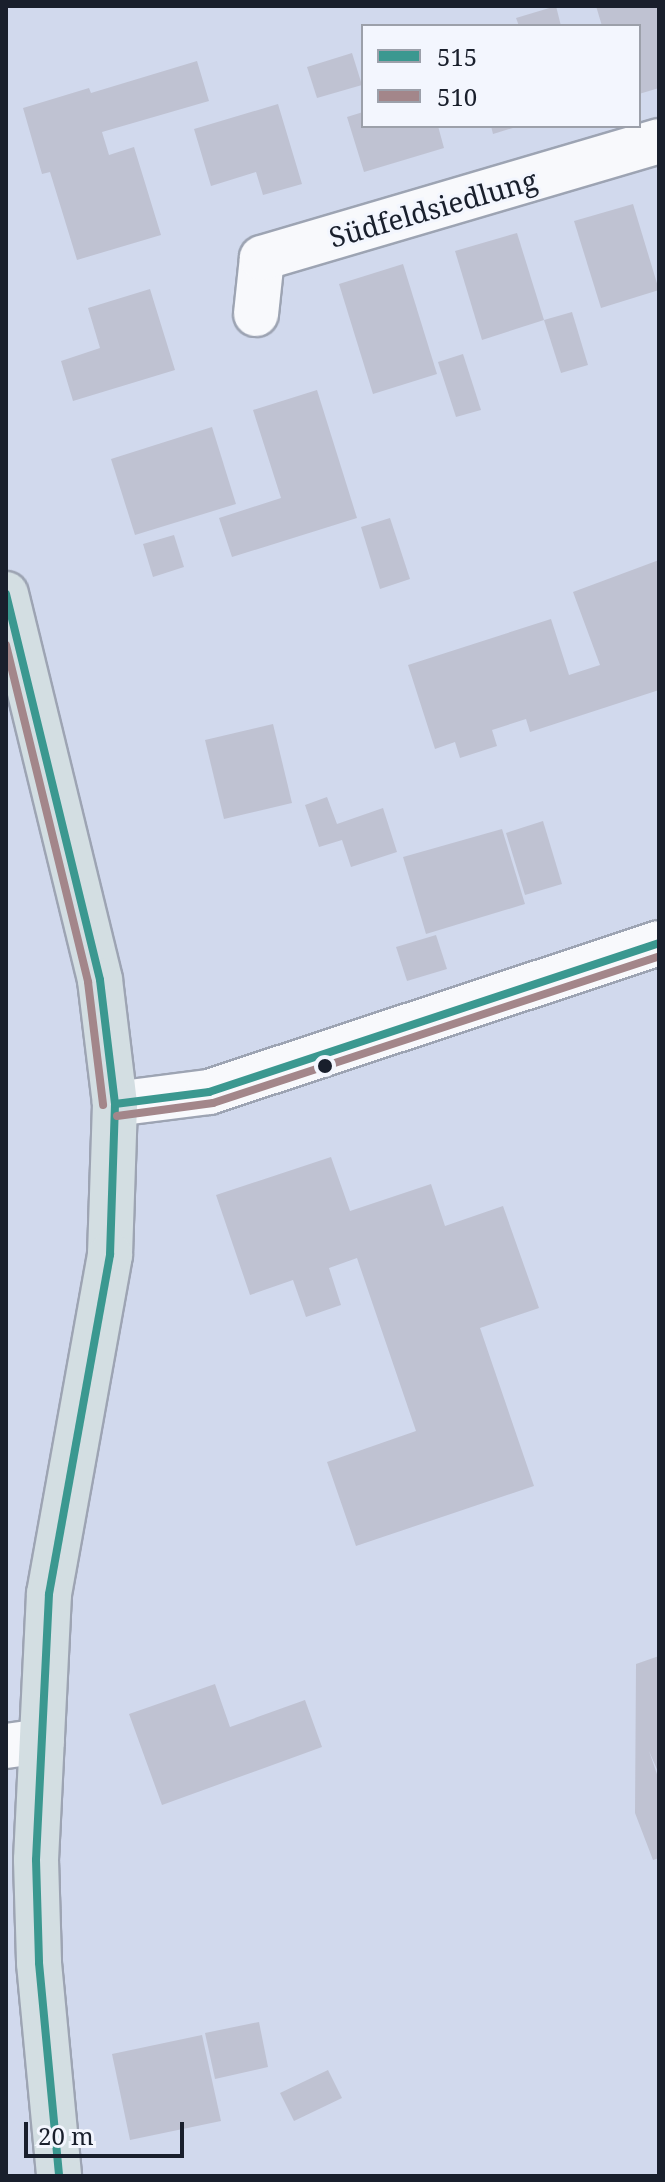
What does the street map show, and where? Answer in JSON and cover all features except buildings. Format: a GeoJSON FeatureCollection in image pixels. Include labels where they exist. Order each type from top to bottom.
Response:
{"type":"FeatureCollection","features":[{"type":"Feature","properties":{"kind":"main road"},"geometry":{"type":"LineString","coordinates":[[6,594],[100,980],[115,1104],[110,1255],[24,1743],[36,1860],[39,1963],[59,2176]]}},
{"type":"Feature","properties":{"kind":"street","name":"Südfeldsiedlung"},"geometry":{"type":"LineString","coordinates":[[256,314],[262,258],[659,141]]}},
{"type":"Feature","properties":{"kind":"street"},"geometry":{"type":"LineString","coordinates":[[115,1104],[209,1092],[659,943]]}},
{"type":"Feature","properties":{"kind":"transit line","name":"515"},"geometry":{"type":"LineString","coordinates":[[6,594],[100,980],[115,1104],[110,1255],[49,1594],[36,1860],[39,1963],[59,2176]]}},
{"type":"Feature","properties":{"kind":"transit line","name":"510"},"geometry":{"type":"LineString","coordinates":[[6,645],[88,982],[103,1105]]}},
{"type":"Feature","properties":{"kind":"transit line","name":"515"},"geometry":{"type":"LineString","coordinates":[[115,1104],[209,1092],[659,943]]}},
{"type":"Feature","properties":{"kind":"transit line","name":"510"},"geometry":{"type":"LineString","coordinates":[[117,1116],[213,1103],[659,956]]}}]}
